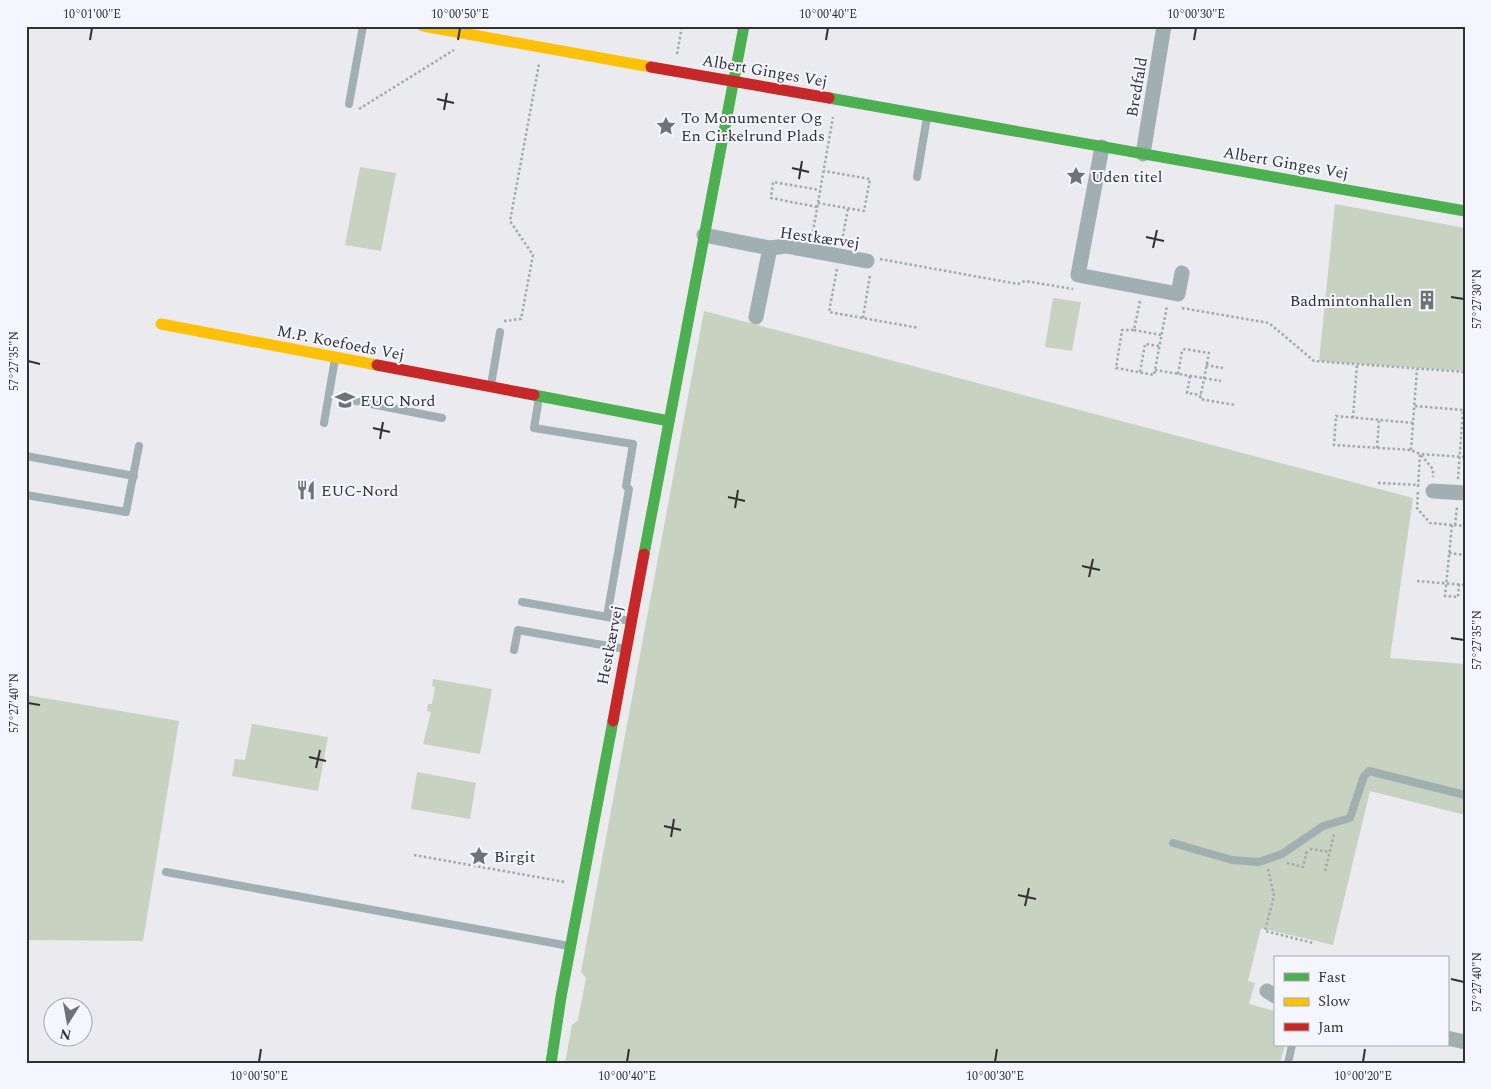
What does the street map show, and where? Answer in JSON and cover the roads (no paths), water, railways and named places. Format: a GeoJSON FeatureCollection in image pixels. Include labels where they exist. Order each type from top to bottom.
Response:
{"type":"FeatureCollection","features":[{"type":"Feature","properties":{"kind":"street","name":"Albert Ginges Vej"},"geometry":{"type":"LineString","coordinates":[[423,26],[1465,211]]}},
{"type":"Feature","properties":{"kind":"street","name":"Hestkærvej"},"geometry":{"type":"LineString","coordinates":[[551,1063],[570,947],[744,26]]}},
{"type":"Feature","properties":{"kind":"street","name":"Bredfald"},"geometry":{"type":"LineString","coordinates":[[1143,154],[1164,26]]}},
{"type":"Feature","properties":{"kind":"street"},"geometry":{"type":"LineString","coordinates":[[1102,147],[1078,276],[1178,294],[1182,273]]}},
{"type":"Feature","properties":{"kind":"street","name":"Hestkærvej"},"geometry":{"type":"LineString","coordinates":[[704,235],[770,248],[786,246],[867,261]]}},
{"type":"Feature","properties":{"kind":"street","name":"Hestkærvej"},"geometry":{"type":"LineString","coordinates":[[756,317],[770,248]]}},
{"type":"Feature","properties":{"kind":"street","name":"M.P. Koefoeds Vej"},"geometry":{"type":"LineString","coordinates":[[161,324],[186,325],[335,357],[669,421]]}},
{"type":"Feature","properties":{"kind":"street"},"geometry":{"type":"LineString","coordinates":[[1433,489],[1461,493]]}},
{"type":"Feature","properties":{"kind":"street"},"geometry":{"type":"LineString","coordinates":[[1448,1038],[1465,1042]]}},
{"type":"Feature","properties":{"kind":"lane"},"geometry":{"type":"LineString","coordinates":[[349,104],[363,26]]}},
{"type":"Feature","properties":{"kind":"lane"},"geometry":{"type":"LineString","coordinates":[[916,177],[927,116]]}},
{"type":"Feature","properties":{"kind":"lane"},"geometry":{"type":"LineString","coordinates":[[490,387],[500,332]]}},
{"type":"Feature","properties":{"kind":"lane"},"geometry":{"type":"LineString","coordinates":[[324,423],[335,357]]}},
{"type":"Feature","properties":{"kind":"lane"},"geometry":{"type":"LineString","coordinates":[[539,396],[534,428],[633,444],[626,486],[629,489],[607,617]]}},
{"type":"Feature","properties":{"kind":"lane"},"geometry":{"type":"LineString","coordinates":[[352,400],[442,418]]}},
{"type":"Feature","properties":{"kind":"lane"},"geometry":{"type":"LineString","coordinates":[[26,495],[126,512],[139,446]]}},
{"type":"Feature","properties":{"kind":"lane"},"geometry":{"type":"LineString","coordinates":[[26,456],[134,476]]}},
{"type":"Feature","properties":{"kind":"lane"},"geometry":{"type":"LineString","coordinates":[[522,602],[632,621]]}},
{"type":"Feature","properties":{"kind":"lane"},"geometry":{"type":"LineString","coordinates":[[514,650],[518,630],[627,649]]}},
{"type":"Feature","properties":{"kind":"lane"},"geometry":{"type":"LineString","coordinates":[[1173,843],[1232,860],[1245,862],[1269,860],[1323,826],[1344,821],[1352,816],[1364,776],[1369,771],[1465,795]]}},
{"type":"Feature","properties":{"kind":"lane"},"geometry":{"type":"LineString","coordinates":[[166,872],[570,947]]}},
{"type":"Feature","properties":{"kind":"lane"},"geometry":{"type":"LineString","coordinates":[[1288,1063],[1292,1046]]}},
{"type":"Feature","properties":{"kind":"place","name":"To Monumenter Og En Cirkelrund Plads"},"geometry":{"type":"Point","coordinates":[666,126]}},
{"type":"Feature","properties":{"kind":"place","name":"Uden titel"},"geometry":{"type":"Point","coordinates":[1076,176]}},
{"type":"Feature","properties":{"kind":"place","name":"Badmintonhallen"},"geometry":{"type":"Point","coordinates":[1427,300]}},
{"type":"Feature","properties":{"kind":"place","name":"EUC Nord"},"geometry":{"type":"Point","coordinates":[345,400]}},
{"type":"Feature","properties":{"kind":"place","name":"EUC-Nord"},"geometry":{"type":"Point","coordinates":[306,490]}},
{"type":"Feature","properties":{"kind":"place","name":"Birgit"},"geometry":{"type":"Point","coordinates":[479,856]}}]}
